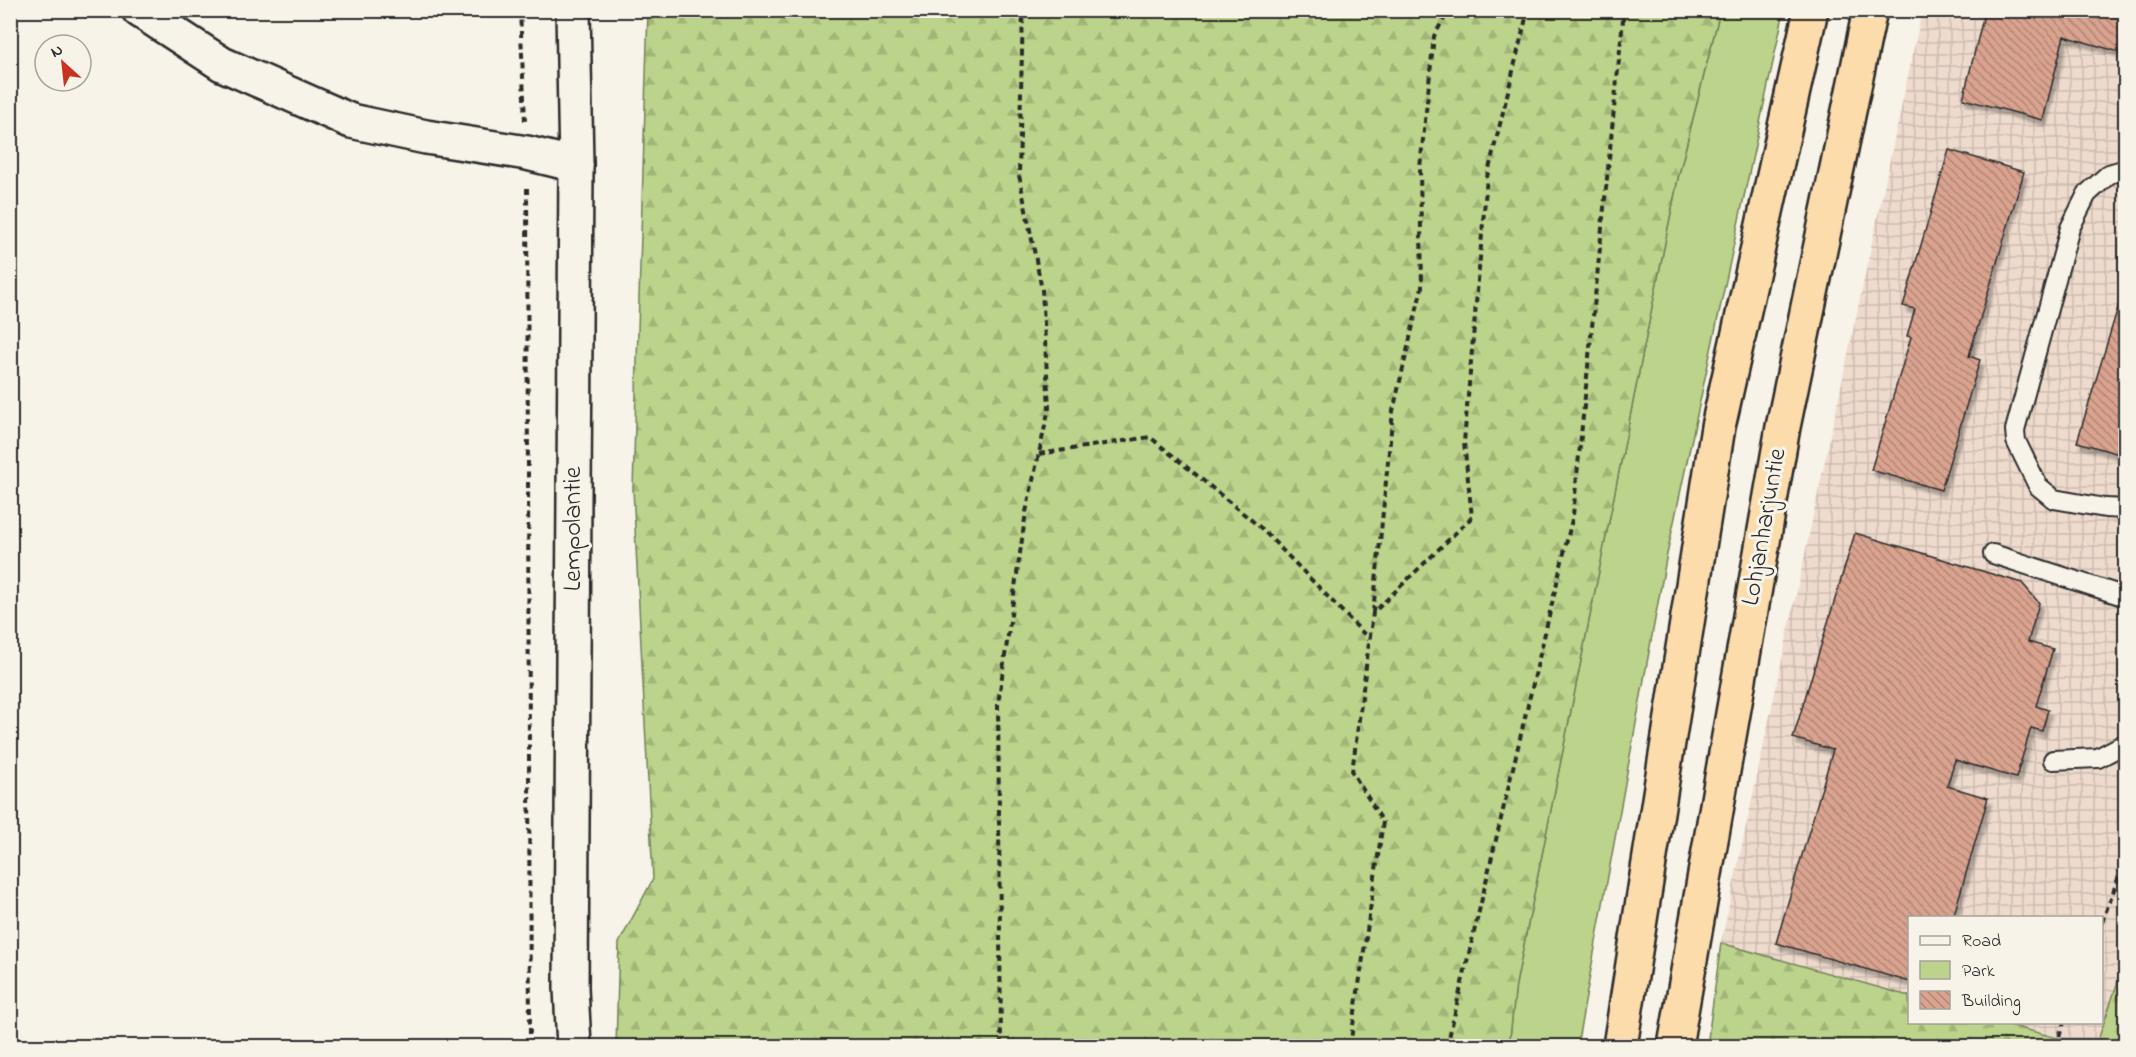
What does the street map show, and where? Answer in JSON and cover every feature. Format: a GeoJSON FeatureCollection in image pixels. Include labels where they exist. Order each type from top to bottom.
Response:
{"type":"FeatureCollection","features":[{"type":"Feature","properties":{"kind":"highway"},"geometry":{"type":"LineString","coordinates":[[1620,1047],[1718,427],[1811,10]]}},
{"type":"Feature","properties":{"kind":"highway","name":"Lohjanharjuntie"},"geometry":{"type":"LineString","coordinates":[[1675,1047],[1783,427],[1870,10]]}},
{"type":"Feature","properties":{"kind":"street"},"geometry":{"type":"LineString","coordinates":[[139,10],[222,64],[351,122],[527,153],[576,165]]}},
{"type":"Feature","properties":{"kind":"street","name":"Lempolantie"},"geometry":{"type":"LineString","coordinates":[[573,10],[576,165],[571,976],[574,1047]]}},
{"type":"Feature","properties":{"kind":"lane"},"geometry":{"type":"LineString","coordinates":[[2126,170],[2109,174],[2097,183],[2087,194],[2070,228],[2015,430],[2016,441],[2038,486],[2054,499],[2105,508],[2126,509]]}},
{"type":"Feature","properties":{"kind":"lane"},"geometry":{"type":"LineString","coordinates":[[1993,554],[2126,597]]}},
{"type":"Feature","properties":{"kind":"lane"},"geometry":{"type":"LineString","coordinates":[[2053,760],[2098,758],[2126,743]]}},
{"type":"Feature","properties":{"kind":"path"},"geometry":{"type":"LineString","coordinates":[[520,10],[527,153],[530,1047]]}},
{"type":"Feature","properties":{"kind":"path"},"geometry":{"type":"LineString","coordinates":[[1001,1047],[998,704],[1026,512],[1049,408],[1042,290],[1019,175],[1023,10]]}},
{"type":"Feature","properties":{"kind":"path"},"geometry":{"type":"LineString","coordinates":[[1350,1047],[1383,822],[1352,772],[1373,613],[1393,411],[1422,287],[1420,168],[1434,36],[1449,10]]}},
{"type":"Feature","properties":{"kind":"path"},"geometry":{"type":"LineString","coordinates":[[1373,613],[1472,517],[1464,442],[1487,177],[1528,10]]}},
{"type":"Feature","properties":{"kind":"path"},"geometry":{"type":"LineString","coordinates":[[1447,1047],[1573,515],[1624,10]]}},
{"type":"Feature","properties":{"kind":"path"},"geometry":{"type":"LineString","coordinates":[[1039,454],[1150,437],[1261,528],[1369,639]]}},
{"type":"Feature","properties":{"kind":"path"},"geometry":{"type":"LineString","coordinates":[[2103,919],[2126,857]]}},
{"type":"Feature","properties":{"kind":"path"},"geometry":{"type":"LineString","coordinates":[[2056,1047],[2064,1024]]}},
{"type":"Feature","properties":{"kind":"shaded area"},"geometry":{"type":"Polygon","coordinates":[[[1922,11],[2125,11],[2126,962],[2096,1046],[2087,1046],[2006,1024],[2103,1024],[2103,916],[1908,916],[1908,996],[1721,943],[1922,11]]]}},
{"type":"Feature","properties":{"kind":"green space"},"geometry":{"type":"Polygon","coordinates":[[[648,11],[1720,11],[1678,178],[1516,984],[1509,1046],[616,1046],[619,943],[653,879],[633,489],[648,11]]]}},
{"type":"Feature","properties":{"kind":"green space"},"geometry":{"type":"Polygon","coordinates":[[[1720,11],[1784,11],[1666,559],[1577,1046],[1509,1046],[1516,984],[1678,178],[1720,11]]]}},
{"type":"Feature","properties":{"kind":"green space"},"geometry":{"type":"Polygon","coordinates":[[[1721,943],[1908,996],[1908,1024],[2006,1024],[2087,1046],[1707,1046],[1721,943]]]}},
{"type":"Feature","properties":{"kind":"green space"},"geometry":{"type":"Polygon","coordinates":[[[2125,961],[2125,1046],[2096,1046],[2125,961]]]}},
{"type":"Feature","properties":{"kind":"building"},"geometry":{"type":"Polygon","coordinates":[[[1985,10],[2126,10],[2126,54],[2064,36],[2043,120],[1963,99],[1985,10]]]}},
{"type":"Feature","properties":{"kind":"building"},"geometry":{"type":"Polygon","coordinates":[[[1949,150],[2024,172],[1969,356],[1980,360],[1941,490],[1871,470],[1911,337],[1907,336],[1915,309],[1903,306],[1949,150]]]}},
{"type":"Feature","properties":{"kind":"building"},"geometry":{"type":"Polygon","coordinates":[[[2126,281],[2126,456],[2077,442],[2126,281]]]}},
{"type":"Feature","properties":{"kind":"building"},"geometry":{"type":"Polygon","coordinates":[[[1855,533],[2022,583],[2039,603],[2028,642],[2053,649],[2036,706],[2048,710],[2042,731],[2031,728],[2016,778],[1955,760],[1947,786],[1988,798],[1954,916],[1908,916],[1908,981],[1776,943],[1833,750],[1793,738],[1855,533]]]}}]}
